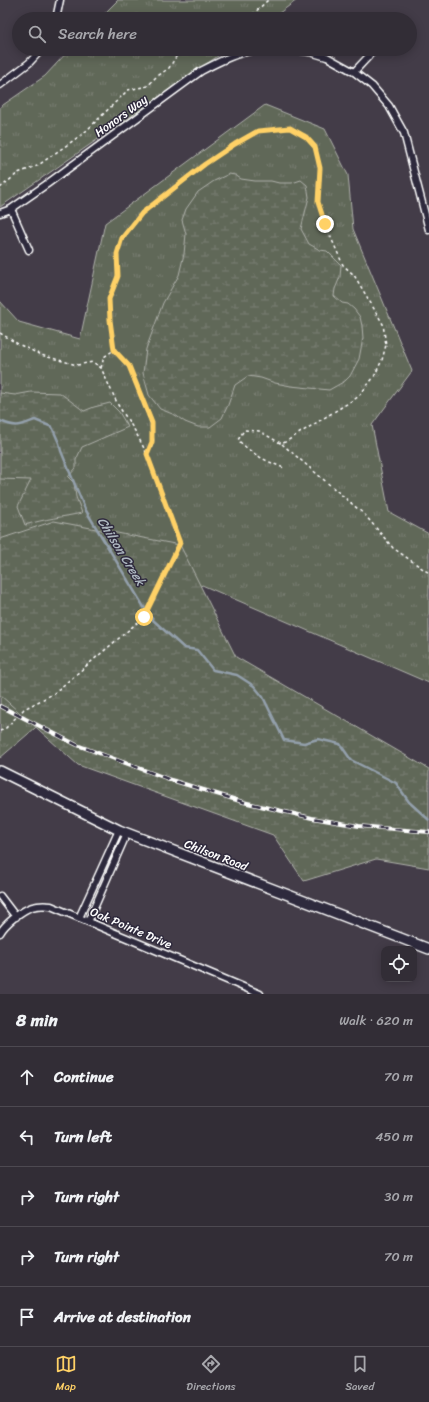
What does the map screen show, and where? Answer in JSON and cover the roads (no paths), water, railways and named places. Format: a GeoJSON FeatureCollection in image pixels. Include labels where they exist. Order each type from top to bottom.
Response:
{"type":"FeatureCollection","features":[{"type":"Feature","properties":{"kind":"main road","name":"Chilson Road"},"geometry":{"type":"LineString","coordinates":[[0,770],[123,832],[429,949]]}},
{"type":"Feature","properties":{"kind":"street"},"geometry":{"type":"LineString","coordinates":[[57,12],[60,0]]}},
{"type":"Feature","properties":{"kind":"street"},"geometry":{"type":"LineString","coordinates":[[0,85],[29,63],[36,56]]}},
{"type":"Feature","properties":{"kind":"street","name":"Honors Way"},"geometry":{"type":"LineString","coordinates":[[0,213],[11,209],[201,70],[230,56]]}},
{"type":"Feature","properties":{"kind":"street"},"geometry":{"type":"LineString","coordinates":[[324,56],[354,72],[372,86],[390,106],[404,133],[429,230]]}},
{"type":"Feature","properties":{"kind":"street"},"geometry":{"type":"LineString","coordinates":[[354,72],[369,56]]}},
{"type":"Feature","properties":{"kind":"street"},"geometry":{"type":"LineString","coordinates":[[11,209],[29,250]]}},
{"type":"Feature","properties":{"kind":"street"},"geometry":{"type":"LineString","coordinates":[[79,918],[123,832]]}},
{"type":"Feature","properties":{"kind":"street"},"geometry":{"type":"LineString","coordinates":[[88,922],[123,832]]}},
{"type":"Feature","properties":{"kind":"street"},"geometry":{"type":"LineString","coordinates":[[0,896],[16,916]]}},
{"type":"Feature","properties":{"kind":"street","name":"Oak Pointe Drive"},"geometry":{"type":"LineString","coordinates":[[0,933],[16,916],[30,907],[41,905],[51,906],[260,994]]}},
{"type":"Feature","properties":{"kind":"waterway","name":"Chilson Creek"},"geometry":{"type":"LineString","coordinates":[[0,421],[10,425],[18,425],[35,420],[52,427],[85,509],[153,620],[184,648],[197,650],[213,670],[237,675],[254,686],[263,697],[284,740],[304,743],[318,739],[340,744],[351,760],[396,783],[409,802],[429,820]]}},
{"type":"Feature","properties":{"kind":"railway"},"geometry":{"type":"LineString","coordinates":[[0,706],[77,745],[171,780],[243,802],[312,818],[359,826],[429,832]]}}]}
